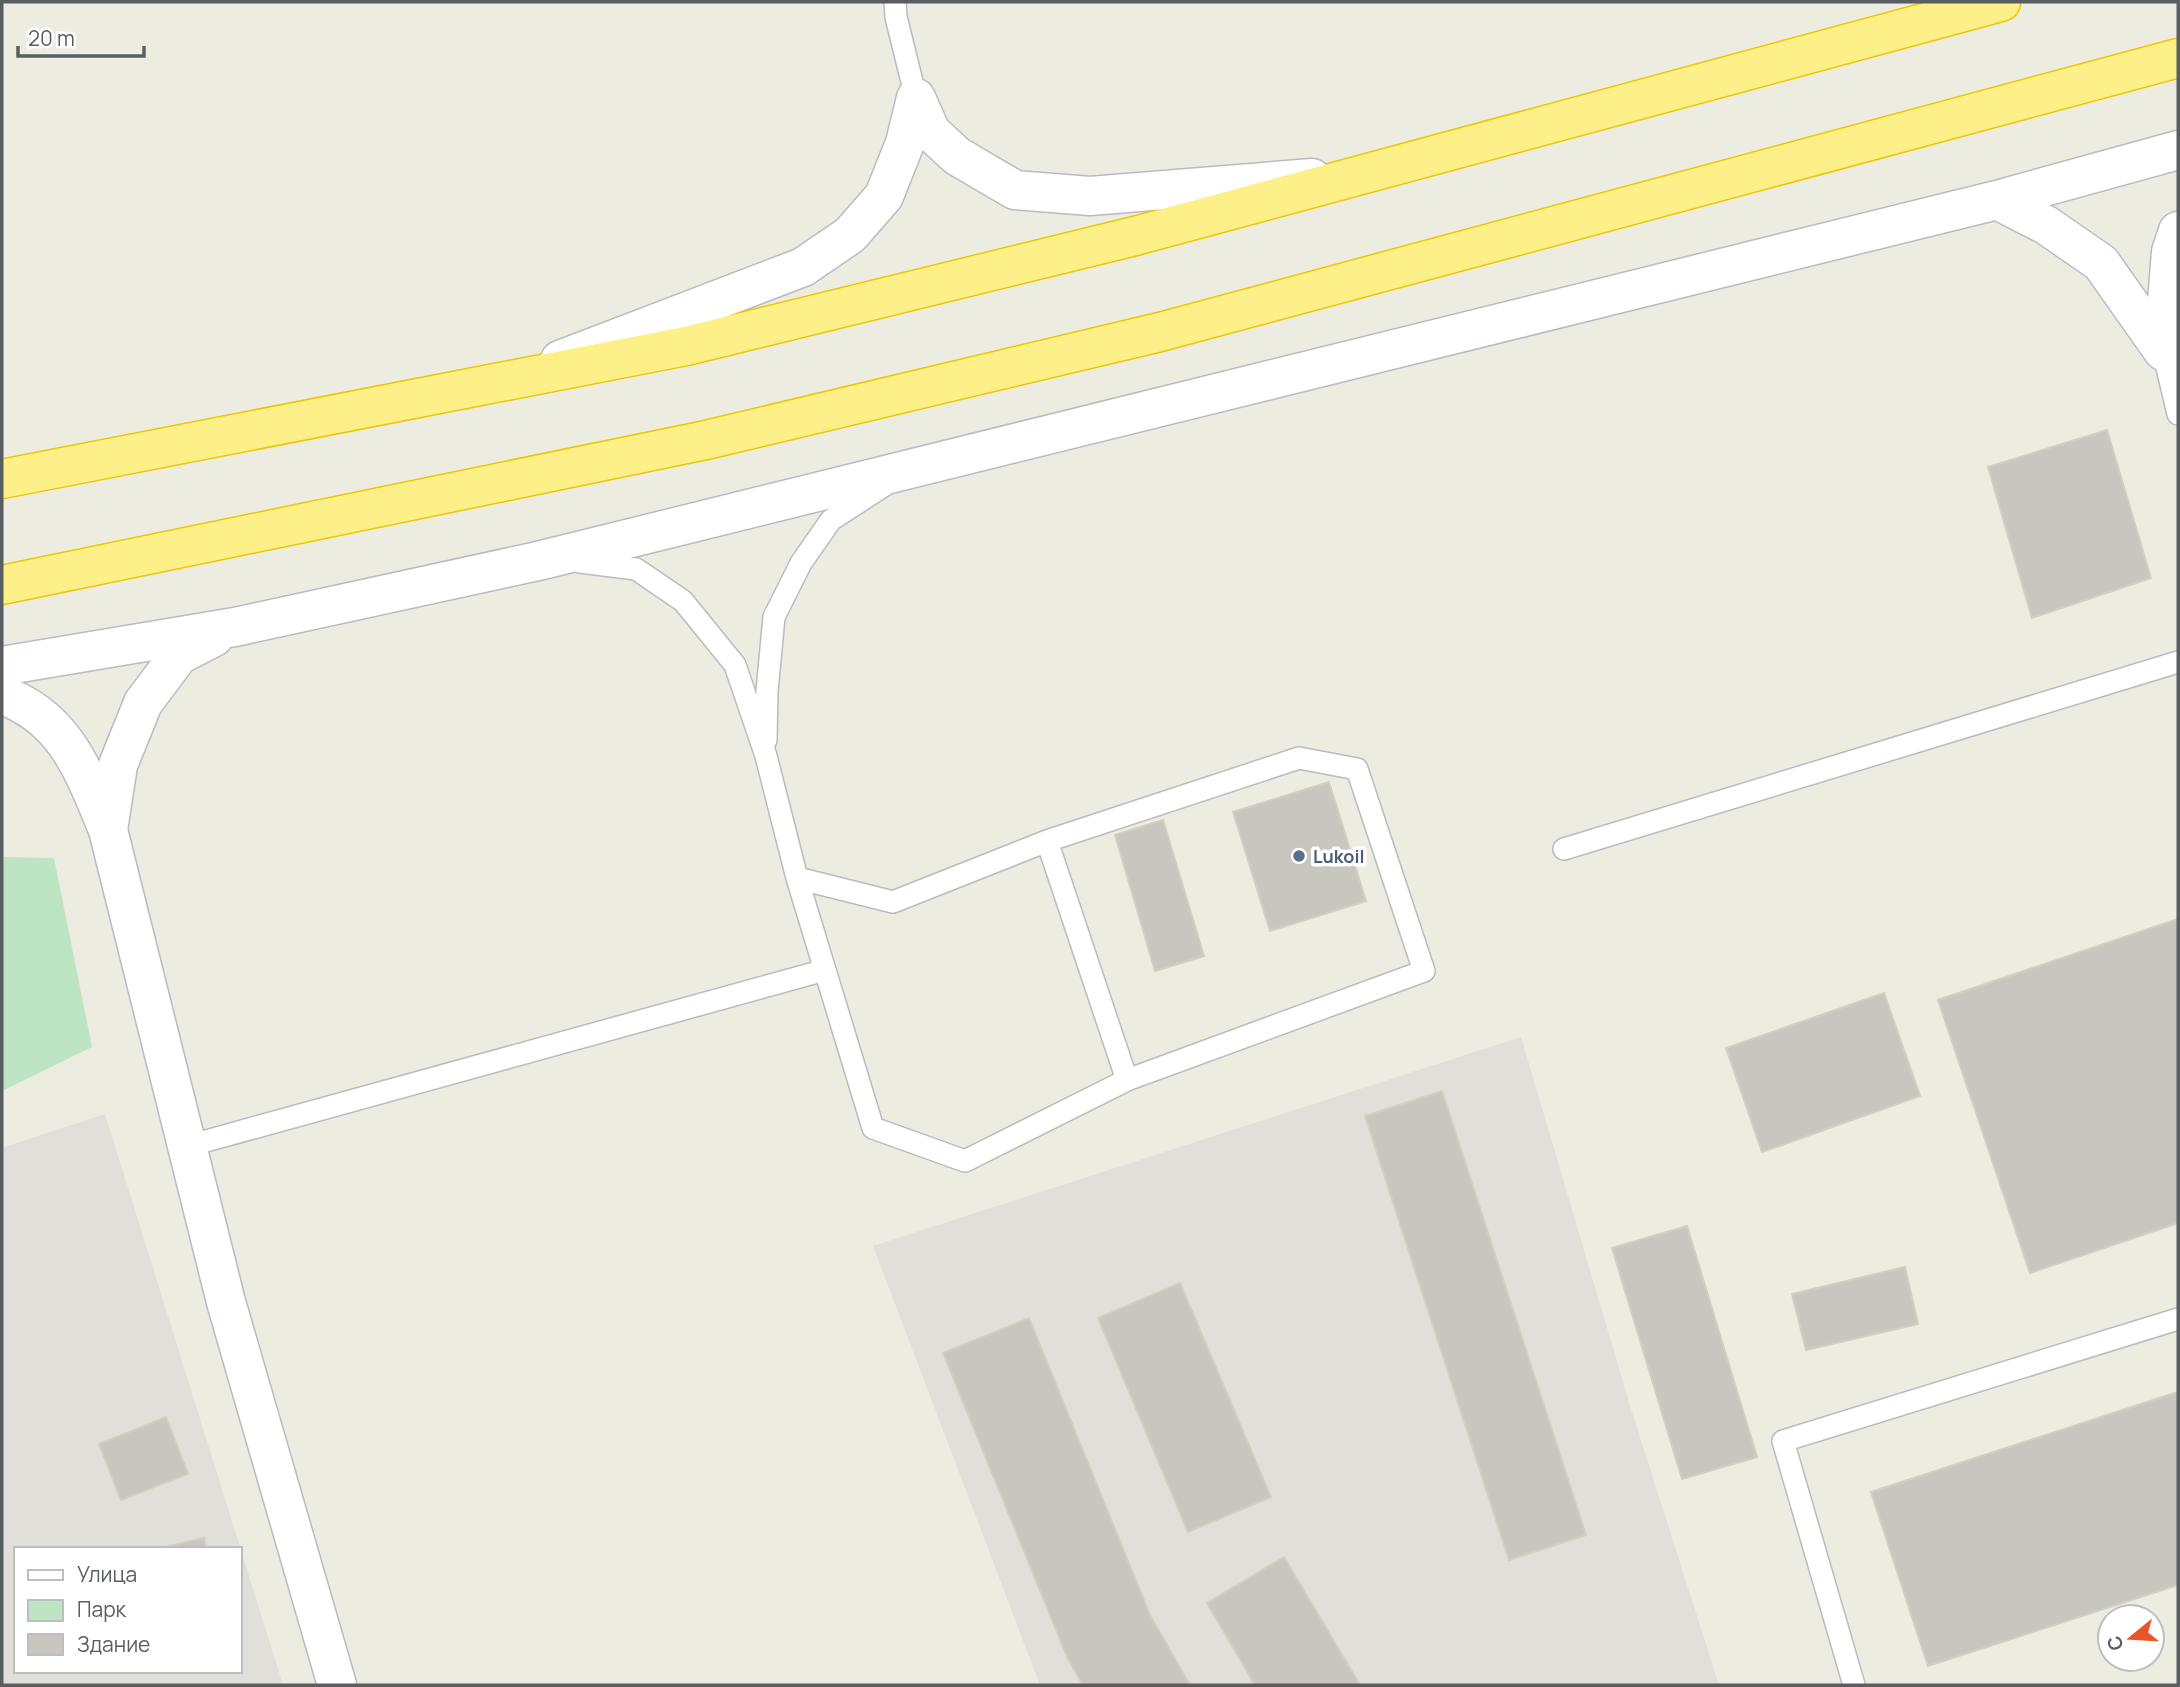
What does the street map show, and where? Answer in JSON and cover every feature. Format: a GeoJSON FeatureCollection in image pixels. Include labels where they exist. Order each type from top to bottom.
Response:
{"type":"FeatureCollection","features":[{"type":"Feature","properties":{"kind":"highway"},"geometry":{"type":"LineString","coordinates":[[2,479],[699,342],[1135,236],[2001,2]]}},
{"type":"Feature","properties":{"kind":"highway"},"geometry":{"type":"LineString","coordinates":[[2,585],[706,440],[1147,335],[2178,58]]}},
{"type":"Feature","properties":{"kind":"street"},"geometry":{"type":"LineString","coordinates":[[916,98],[931,132],[957,156],[1015,190],[1090,196],[1370,173]]}},
{"type":"Feature","properties":{"kind":"street"},"geometry":{"type":"LineString","coordinates":[[505,382],[803,267],[850,235],[884,196],[905,143],[916,98]]}},
{"type":"Feature","properties":{"kind":"street"},"geometry":{"type":"LineString","coordinates":[[2,666],[235,627],[538,561],[1997,200],[2178,150]]}},
{"type":"Feature","properties":{"kind":"street"},"geometry":{"type":"LineString","coordinates":[[1997,200],[2046,225],[2101,263],[2163,351]]}},
{"type":"Feature","properties":{"kind":"street"},"geometry":{"type":"LineString","coordinates":[[2163,351],[2171,252],[2178,231]]}},
{"type":"Feature","properties":{"kind":"street"},"geometry":{"type":"LineString","coordinates":[[108,830],[118,765],[143,703],[180,655],[235,627]]}},
{"type":"Feature","properties":{"kind":"street"},"geometry":{"type":"LineString","coordinates":[[2,695],[25,703],[61,736],[83,769],[108,830],[226,1302],[337,1685]]}},
{"type":"Feature","properties":{"kind":"lane"},"geometry":{"type":"LineString","coordinates":[[895,2],[896,17],[916,98]]}},
{"type":"Feature","properties":{"kind":"lane"},"geometry":{"type":"LineString","coordinates":[[2163,351],[2178,414]]}},
{"type":"Feature","properties":{"kind":"lane"},"geometry":{"type":"LineString","coordinates":[[766,756],[767,691],[774,617],[802,563],[831,520],[908,471]]}},
{"type":"Feature","properties":{"kind":"lane"},"geometry":{"type":"LineString","coordinates":[[538,561],[596,562],[636,569],[683,601],[735,665],[766,756],[797,877],[873,1128],[965,1161],[1127,1080],[1424,971],[1357,769],[1299,758],[1047,841],[893,902],[797,877]]}},
{"type":"Feature","properties":{"kind":"lane"},"geometry":{"type":"LineString","coordinates":[[1564,849],[2178,662]]}},
{"type":"Feature","properties":{"kind":"lane"},"geometry":{"type":"LineString","coordinates":[[1047,841],[1127,1080]]}},
{"type":"Feature","properties":{"kind":"lane"},"geometry":{"type":"LineString","coordinates":[[188,1146],[825,971]]}},
{"type":"Feature","properties":{"kind":"lane"},"geometry":{"type":"LineString","coordinates":[[1854,1685],[1783,1441],[2178,1319]]}},
{"type":"Feature","properties":{"kind":"shaded area"},"geometry":{"type":"Polygon","coordinates":[[[1521,1037],[1631,1409],[1719,1685],[1040,1685],[873,1246],[1521,1037]]]}},
{"type":"Feature","properties":{"kind":"shaded area"},"geometry":{"type":"Polygon","coordinates":[[[105,1114],[240,1547],[14,1547],[14,1673],[242,1673],[242,1553],[283,1685],[2,1685],[2,1148],[105,1114]]]}},
{"type":"Feature","properties":{"kind":"green space"},"geometry":{"type":"Polygon","coordinates":[[[2,857],[54,858],[92,1047],[2,1091],[2,857]]]}},
{"type":"Feature","properties":{"kind":"building"},"geometry":{"type":"Polygon","coordinates":[[[2107,430],[2151,578],[2032,618],[1988,467],[2107,430]]]}},
{"type":"Feature","properties":{"kind":"building","name":"Lukoil"},"geometry":{"type":"Polygon","coordinates":[[[1329,782],[1366,901],[1270,931],[1233,812],[1329,782]]]}},
{"type":"Feature","properties":{"kind":"building"},"geometry":{"type":"Polygon","coordinates":[[[1163,820],[1204,956],[1155,971],[1115,835],[1163,820]]]}},
{"type":"Feature","properties":{"kind":"building"},"geometry":{"type":"Polygon","coordinates":[[[2178,919],[2178,1223],[2030,1273],[1938,1000],[2178,919]]]}},
{"type":"Feature","properties":{"kind":"building"},"geometry":{"type":"Polygon","coordinates":[[[1884,993],[1920,1096],[1762,1152],[1726,1048],[1884,993]]]}},
{"type":"Feature","properties":{"kind":"building"},"geometry":{"type":"Polygon","coordinates":[[[1442,1091],[1586,1535],[1509,1560],[1365,1116],[1442,1091]]]}},
{"type":"Feature","properties":{"kind":"building"},"geometry":{"type":"Polygon","coordinates":[[[1687,1226],[1757,1457],[1682,1479],[1612,1248],[1687,1226]]]}},
{"type":"Feature","properties":{"kind":"building"},"geometry":{"type":"Polygon","coordinates":[[[1905,1267],[1918,1324],[1806,1350],[1792,1294],[1905,1267]]]}},
{"type":"Feature","properties":{"kind":"building"},"geometry":{"type":"Polygon","coordinates":[[[1180,1283],[1271,1497],[1188,1532],[1098,1318],[1180,1283]]]}},
{"type":"Feature","properties":{"kind":"building"},"geometry":{"type":"Polygon","coordinates":[[[1029,1318],[1150,1615],[1190,1685],[1083,1685],[1068,1659],[943,1353],[1029,1318]]]}},
{"type":"Feature","properties":{"kind":"building"},"geometry":{"type":"Polygon","coordinates":[[[2178,1392],[2178,1585],[2122,1603],[2096,1603],[2096,1612],[1928,1666],[1871,1492],[2178,1392]]]}},
{"type":"Feature","properties":{"kind":"building"},"geometry":{"type":"Polygon","coordinates":[[[166,1417],[188,1474],[121,1500],[99,1444],[166,1417]]]}},
{"type":"Feature","properties":{"kind":"building"},"geometry":{"type":"Polygon","coordinates":[[[204,1538],[206,1547],[166,1547],[204,1538]]]}},
{"type":"Feature","properties":{"kind":"building"},"geometry":{"type":"Polygon","coordinates":[[[1284,1557],[1360,1685],[1255,1685],[1207,1603],[1284,1557]]]}},
{"type":"Feature","properties":{"kind":"place","name":"Lukoil"},"geometry":{"type":"Point","coordinates":[1299,856]}}]}
